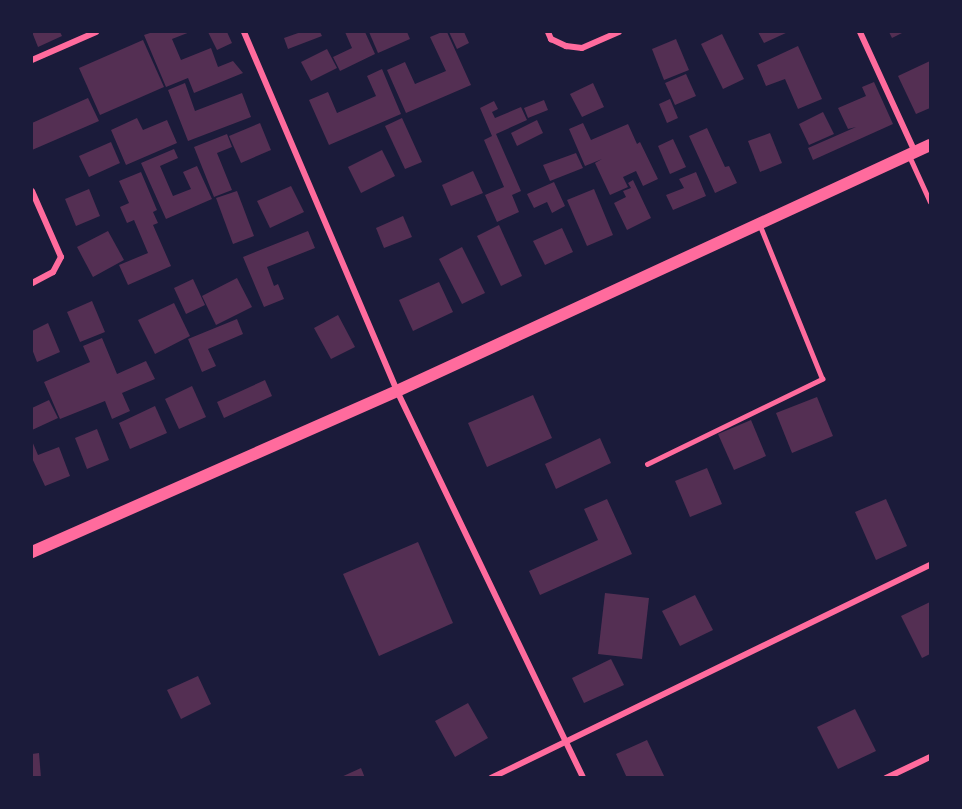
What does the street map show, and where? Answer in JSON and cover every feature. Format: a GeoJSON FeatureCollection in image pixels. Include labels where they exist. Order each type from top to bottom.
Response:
{"type":"FeatureCollection","features":[{"type":"Feature","properties":{"kind":"main road"},"geometry":{"type":"LineString","coordinates":[[32,552],[397,392],[930,146]]}},
{"type":"Feature","properties":{"kind":"street"},"geometry":{"type":"LineString","coordinates":[[32,60],[96,32]]}},
{"type":"Feature","properties":{"kind":"street"},"geometry":{"type":"LineString","coordinates":[[244,32],[397,392],[583,777]]}},
{"type":"Feature","properties":{"kind":"street"},"geometry":{"type":"LineString","coordinates":[[548,32],[551,39],[566,46],[582,48],[619,32]]}},
{"type":"Feature","properties":{"kind":"street"},"geometry":{"type":"LineString","coordinates":[[860,32],[912,154]]}},
{"type":"Feature","properties":{"kind":"street"},"geometry":{"type":"LineString","coordinates":[[32,191],[61,256],[53,272],[32,283]]}},
{"type":"Feature","properties":{"kind":"street"},"geometry":{"type":"LineString","coordinates":[[491,777],[566,743],[930,565]]}},
{"type":"Feature","properties":{"kind":"street"},"geometry":{"type":"LineString","coordinates":[[886,777],[930,757]]}},
{"type":"Feature","properties":{"kind":"lane"},"geometry":{"type":"LineString","coordinates":[[912,154],[930,201]]}},
{"type":"Feature","properties":{"kind":"lane"},"geometry":{"type":"LineString","coordinates":[[647,464],[822,379],[759,224]]}},
{"type":"Feature","properties":{"kind":"building"},"geometry":{"type":"Polygon","coordinates":[[[32,32],[60,32],[62,36],[38,47],[32,32]]]}},
{"type":"Feature","properties":{"kind":"building"},"geometry":{"type":"Polygon","coordinates":[[[153,32],[190,32],[172,39],[181,60],[211,48],[218,67],[233,61],[243,73],[194,93],[188,78],[166,87],[144,35],[153,32]]]}},
{"type":"Feature","properties":{"kind":"building"},"geometry":{"type":"Polygon","coordinates":[[[208,32],[227,32],[232,43],[217,50],[208,32]]]}},
{"type":"Feature","properties":{"kind":"building"},"geometry":{"type":"Polygon","coordinates":[[[301,32],[320,32],[322,36],[288,49],[284,38],[301,32]]]}},
{"type":"Feature","properties":{"kind":"building"},"geometry":{"type":"Polygon","coordinates":[[[345,32],[365,32],[375,54],[340,71],[333,57],[352,48],[345,32]]]}},
{"type":"Feature","properties":{"kind":"building"},"geometry":{"type":"Polygon","coordinates":[[[369,32],[407,32],[410,39],[378,53],[369,32]]]}},
{"type":"Feature","properties":{"kind":"building"},"geometry":{"type":"Polygon","coordinates":[[[447,32],[471,85],[406,113],[387,70],[405,62],[415,84],[446,71],[430,37],[447,32]]]}},
{"type":"Feature","properties":{"kind":"building"},"geometry":{"type":"Polygon","coordinates":[[[449,32],[464,32],[469,43],[457,49],[449,32]]]}},
{"type":"Feature","properties":{"kind":"building"},"geometry":{"type":"Polygon","coordinates":[[[758,32],[788,32],[764,43],[758,32]]]}},
{"type":"Feature","properties":{"kind":"building"},"geometry":{"type":"Polygon","coordinates":[[[889,32],[904,32],[892,38],[889,32]]]}},
{"type":"Feature","properties":{"kind":"building"},"geometry":{"type":"Polygon","coordinates":[[[722,34],[744,79],[723,89],[701,44],[722,34]]]}},
{"type":"Feature","properties":{"kind":"building"},"geometry":{"type":"Polygon","coordinates":[[[676,39],[689,70],[664,80],[652,49],[676,39]]]}},
{"type":"Feature","properties":{"kind":"building"},"geometry":{"type":"Polygon","coordinates":[[[143,40],[164,87],[100,115],[79,68],[143,40]]]}},
{"type":"Feature","properties":{"kind":"building"},"geometry":{"type":"Polygon","coordinates":[[[798,46],[822,99],[798,109],[785,79],[766,86],[757,65],[798,46]]]}},
{"type":"Feature","properties":{"kind":"building"},"geometry":{"type":"Polygon","coordinates":[[[327,49],[337,68],[311,81],[301,62],[327,49]]]}},
{"type":"Feature","properties":{"kind":"building"},"geometry":{"type":"Polygon","coordinates":[[[930,61],[930,108],[916,114],[898,76],[930,61]]]}},
{"type":"Feature","properties":{"kind":"building"},"geometry":{"type":"Polygon","coordinates":[[[382,69],[401,114],[329,145],[309,100],[328,92],[337,113],[376,96],[367,76],[382,69]]]}},
{"type":"Feature","properties":{"kind":"building"},"geometry":{"type":"Polygon","coordinates":[[[686,74],[696,96],[675,105],[665,83],[686,74]]]}},
{"type":"Feature","properties":{"kind":"building"},"geometry":{"type":"Polygon","coordinates":[[[874,82],[893,124],[813,160],[808,148],[856,127],[848,129],[838,108],[866,96],[862,87],[874,82]]]}},
{"type":"Feature","properties":{"kind":"building"},"geometry":{"type":"Polygon","coordinates":[[[185,83],[195,111],[242,93],[251,117],[188,141],[168,90],[185,83]]]}},
{"type":"Feature","properties":{"kind":"building"},"geometry":{"type":"Polygon","coordinates":[[[593,83],[604,107],[582,117],[570,94],[593,83]]]}},
{"type":"Feature","properties":{"kind":"building"},"geometry":{"type":"Polygon","coordinates":[[[88,98],[99,121],[32,150],[32,123],[88,98]]]}},
{"type":"Feature","properties":{"kind":"building"},"geometry":{"type":"Polygon","coordinates":[[[670,99],[678,118],[667,123],[659,104],[670,99]]]}},
{"type":"Feature","properties":{"kind":"building"},"geometry":{"type":"Polygon","coordinates":[[[544,100],[548,110],[528,118],[524,108],[544,100]]]}},
{"type":"Feature","properties":{"kind":"building"},"geometry":{"type":"Polygon","coordinates":[[[494,101],[498,109],[492,112],[495,118],[521,107],[527,120],[496,134],[521,191],[512,195],[519,212],[497,222],[485,195],[504,187],[484,140],[492,136],[480,108],[494,101]]]}},
{"type":"Feature","properties":{"kind":"building"},"geometry":{"type":"Polygon","coordinates":[[[823,112],[834,134],[809,145],[799,124],[823,112]]]}},
{"type":"Feature","properties":{"kind":"building"},"geometry":{"type":"Polygon","coordinates":[[[137,118],[143,130],[167,120],[177,143],[126,165],[111,130],[137,118]]]}},
{"type":"Feature","properties":{"kind":"building"},"geometry":{"type":"Polygon","coordinates":[[[402,118],[422,162],[405,169],[385,126],[402,118]]]}},
{"type":"Feature","properties":{"kind":"building"},"geometry":{"type":"Polygon","coordinates":[[[537,120],[543,133],[517,146],[511,133],[537,120]]]}},
{"type":"Feature","properties":{"kind":"building"},"geometry":{"type":"Polygon","coordinates":[[[260,123],[271,150],[241,163],[229,136],[260,123]]]}},
{"type":"Feature","properties":{"kind":"building"},"geometry":{"type":"Polygon","coordinates":[[[583,123],[591,140],[628,124],[637,144],[640,142],[658,179],[643,186],[636,171],[623,177],[628,187],[610,195],[595,163],[602,159],[585,166],[569,129],[583,123]]]}},
{"type":"Feature","properties":{"kind":"building"},"geometry":{"type":"Polygon","coordinates":[[[707,128],[725,167],[729,166],[737,183],[715,193],[689,136],[707,128]]]}},
{"type":"Feature","properties":{"kind":"building"},"geometry":{"type":"Polygon","coordinates":[[[770,133],[782,163],[760,172],[748,141],[770,133]]]}},
{"type":"Feature","properties":{"kind":"building"},"geometry":{"type":"Polygon","coordinates":[[[227,134],[232,147],[217,153],[232,190],[214,197],[194,147],[227,134]]]}},
{"type":"Feature","properties":{"kind":"building"},"geometry":{"type":"Polygon","coordinates":[[[673,139],[686,167],[670,174],[658,146],[673,139]]]}},
{"type":"Feature","properties":{"kind":"building"},"geometry":{"type":"Polygon","coordinates":[[[111,142],[120,163],[89,177],[79,156],[111,142]]]}},
{"type":"Feature","properties":{"kind":"building"},"geometry":{"type":"Polygon","coordinates":[[[174,149],[178,158],[160,166],[173,196],[191,189],[183,172],[197,166],[212,199],[166,219],[141,163],[174,149]]]}},
{"type":"Feature","properties":{"kind":"building"},"geometry":{"type":"Polygon","coordinates":[[[382,150],[395,176],[361,193],[348,167],[382,150]]]}},
{"type":"Feature","properties":{"kind":"building"},"geometry":{"type":"Polygon","coordinates":[[[576,153],[583,168],[550,181],[543,165],[576,153]]]}},
{"type":"Feature","properties":{"kind":"building"},"geometry":{"type":"Polygon","coordinates":[[[473,171],[483,193],[451,206],[442,185],[473,171]]]}},
{"type":"Feature","properties":{"kind":"building"},"geometry":{"type":"Polygon","coordinates":[[[141,172],[157,210],[153,212],[158,223],[153,225],[171,266],[128,285],[119,265],[148,253],[134,220],[127,223],[120,207],[129,203],[119,181],[141,172]]]}},
{"type":"Feature","properties":{"kind":"building"},"geometry":{"type":"Polygon","coordinates":[[[696,172],[706,196],[673,210],[666,195],[684,188],[679,179],[696,172]]]}},
{"type":"Feature","properties":{"kind":"building"},"geometry":{"type":"Polygon","coordinates":[[[633,180],[651,218],[627,230],[614,203],[626,197],[623,191],[631,188],[628,183],[633,180]]]}},
{"type":"Feature","properties":{"kind":"building"},"geometry":{"type":"Polygon","coordinates":[[[554,182],[565,206],[552,213],[547,202],[534,208],[527,194],[554,182]]]}},
{"type":"Feature","properties":{"kind":"building"},"geometry":{"type":"Polygon","coordinates":[[[291,186],[304,212],[270,228],[257,201],[291,186]]]}},
{"type":"Feature","properties":{"kind":"building"},"geometry":{"type":"Polygon","coordinates":[[[89,189],[100,216],[76,226],[65,199],[89,189]]]}},
{"type":"Feature","properties":{"kind":"building"},"geometry":{"type":"Polygon","coordinates":[[[594,189],[613,235],[587,246],[567,200],[594,189]]]}},
{"type":"Feature","properties":{"kind":"building"},"geometry":{"type":"Polygon","coordinates":[[[237,191],[254,236],[233,244],[216,198],[237,191]]]}},
{"type":"Feature","properties":{"kind":"building"},"geometry":{"type":"Polygon","coordinates":[[[403,216],[412,237],[384,248],[376,228],[403,216]]]}},
{"type":"Feature","properties":{"kind":"building"},"geometry":{"type":"Polygon","coordinates":[[[499,225],[522,276],[501,286],[477,236],[499,225]]]}},
{"type":"Feature","properties":{"kind":"building"},"geometry":{"type":"Polygon","coordinates":[[[562,228],[573,252],[545,265],[533,241],[562,228]]]}},
{"type":"Feature","properties":{"kind":"building"},"geometry":{"type":"Polygon","coordinates":[[[108,231],[124,260],[93,277],[77,247],[108,231]]]}},
{"type":"Feature","properties":{"kind":"building"},"geometry":{"type":"Polygon","coordinates":[[[308,231],[315,248],[267,267],[274,286],[278,284],[284,299],[264,307],[243,257],[308,231]]]}},
{"type":"Feature","properties":{"kind":"building"},"geometry":{"type":"Polygon","coordinates":[[[462,247],[485,293],[462,304],[439,259],[462,247]]]}},
{"type":"Feature","properties":{"kind":"building"},"geometry":{"type":"Polygon","coordinates":[[[237,278],[252,307],[216,325],[202,296],[237,278]]]}},
{"type":"Feature","properties":{"kind":"building"},"geometry":{"type":"Polygon","coordinates":[[[193,279],[205,305],[186,314],[174,288],[193,279]]]}},
{"type":"Feature","properties":{"kind":"building"},"geometry":{"type":"Polygon","coordinates":[[[439,282],[453,312],[413,331],[399,300],[439,282]]]}},
{"type":"Feature","properties":{"kind":"building"},"geometry":{"type":"Polygon","coordinates":[[[92,301],[105,332],[80,342],[67,312],[92,301]]]}},
{"type":"Feature","properties":{"kind":"building"},"geometry":{"type":"Polygon","coordinates":[[[174,303],[190,336],[155,354],[138,320],[174,303]]]}},
{"type":"Feature","properties":{"kind":"building"},"geometry":{"type":"Polygon","coordinates":[[[338,315],[355,347],[331,359],[314,328],[338,315]]]}},
{"type":"Feature","properties":{"kind":"building"},"geometry":{"type":"Polygon","coordinates":[[[237,319],[243,334],[208,349],[216,366],[202,372],[188,339],[237,319]]]}},
{"type":"Feature","properties":{"kind":"building"},"geometry":{"type":"Polygon","coordinates":[[[48,323],[60,352],[37,362],[32,349],[32,331],[48,323]]]}},
{"type":"Feature","properties":{"kind":"building"},"geometry":{"type":"Polygon","coordinates":[[[102,338],[117,374],[146,361],[155,379],[122,393],[130,411],[112,419],[105,401],[60,419],[44,382],[90,362],[83,346],[102,338]]]}},
{"type":"Feature","properties":{"kind":"building"},"geometry":{"type":"Polygon","coordinates":[[[265,380],[272,396],[224,418],[217,402],[265,380]]]}},
{"type":"Feature","properties":{"kind":"building"},"geometry":{"type":"Polygon","coordinates":[[[192,386],[206,417],[179,429],[165,399],[192,386]]]}},
{"type":"Feature","properties":{"kind":"building"},"geometry":{"type":"Polygon","coordinates":[[[533,395],[552,438],[487,467],[468,423],[533,395]]]}},
{"type":"Feature","properties":{"kind":"building"},"geometry":{"type":"Polygon","coordinates":[[[817,397],[833,436],[792,453],[776,413],[817,397]]]}},
{"type":"Feature","properties":{"kind":"building"},"geometry":{"type":"Polygon","coordinates":[[[49,400],[58,418],[32,430],[32,408],[49,400]]]}},
{"type":"Feature","properties":{"kind":"building"},"geometry":{"type":"Polygon","coordinates":[[[155,406],[167,433],[130,449],[119,423],[155,406]]]}},
{"type":"Feature","properties":{"kind":"building"},"geometry":{"type":"Polygon","coordinates":[[[751,420],[766,456],[734,470],[718,434],[751,420]]]}},
{"type":"Feature","properties":{"kind":"building"},"geometry":{"type":"Polygon","coordinates":[[[97,429],[109,460],[87,469],[75,438],[97,429]]]}},
{"type":"Feature","properties":{"kind":"building"},"geometry":{"type":"Polygon","coordinates":[[[600,438],[611,463],[556,489],[545,464],[600,438]]]}},
{"type":"Feature","properties":{"kind":"building"},"geometry":{"type":"Polygon","coordinates":[[[32,441],[38,455],[59,447],[70,476],[45,486],[32,458],[32,441]]]}},
{"type":"Feature","properties":{"kind":"building"},"geometry":{"type":"Polygon","coordinates":[[[707,468],[722,504],[690,517],[675,481],[707,468]]]}},
{"type":"Feature","properties":{"kind":"building"},"geometry":{"type":"Polygon","coordinates":[[[607,499],[632,554],[540,595],[529,571],[598,540],[584,509],[607,499]]]}},
{"type":"Feature","properties":{"kind":"building"},"geometry":{"type":"Polygon","coordinates":[[[886,499],[907,546],[876,560],[855,512],[886,499]]]}},
{"type":"Feature","properties":{"kind":"building"},"geometry":{"type":"Polygon","coordinates":[[[418,542],[453,623],[379,656],[343,574],[418,542]]]}},
{"type":"Feature","properties":{"kind":"building"},"geometry":{"type":"Polygon","coordinates":[[[605,593],[649,598],[642,659],[598,654],[605,593]]]}},
{"type":"Feature","properties":{"kind":"building"},"geometry":{"type":"Polygon","coordinates":[[[695,595],[713,630],[680,646],[662,611],[695,595]]]}},
{"type":"Feature","properties":{"kind":"building"},"geometry":{"type":"Polygon","coordinates":[[[930,602],[930,654],[922,658],[901,616],[930,602]]]}},
{"type":"Feature","properties":{"kind":"building"},"geometry":{"type":"Polygon","coordinates":[[[611,659],[624,685],[584,703],[572,678],[611,659]]]}},
{"type":"Feature","properties":{"kind":"building"},"geometry":{"type":"Polygon","coordinates":[[[198,676],[211,704],[181,719],[167,690],[198,676]]]}},
{"type":"Feature","properties":{"kind":"building"},"geometry":{"type":"Polygon","coordinates":[[[468,703],[488,738],[455,757],[435,721],[468,703]]]}},
{"type":"Feature","properties":{"kind":"building"},"geometry":{"type":"Polygon","coordinates":[[[855,709],[876,751],[838,769],[817,727],[855,709]]]}},
{"type":"Feature","properties":{"kind":"building"},"geometry":{"type":"Polygon","coordinates":[[[647,740],[665,778],[627,778],[616,754],[647,740]]]}},
{"type":"Feature","properties":{"kind":"building"},"geometry":{"type":"Polygon","coordinates":[[[39,753],[41,778],[32,778],[32,754],[39,753]]]}},
{"type":"Feature","properties":{"kind":"building"},"geometry":{"type":"Polygon","coordinates":[[[361,768],[365,778],[339,778],[361,768]]]}}]}
